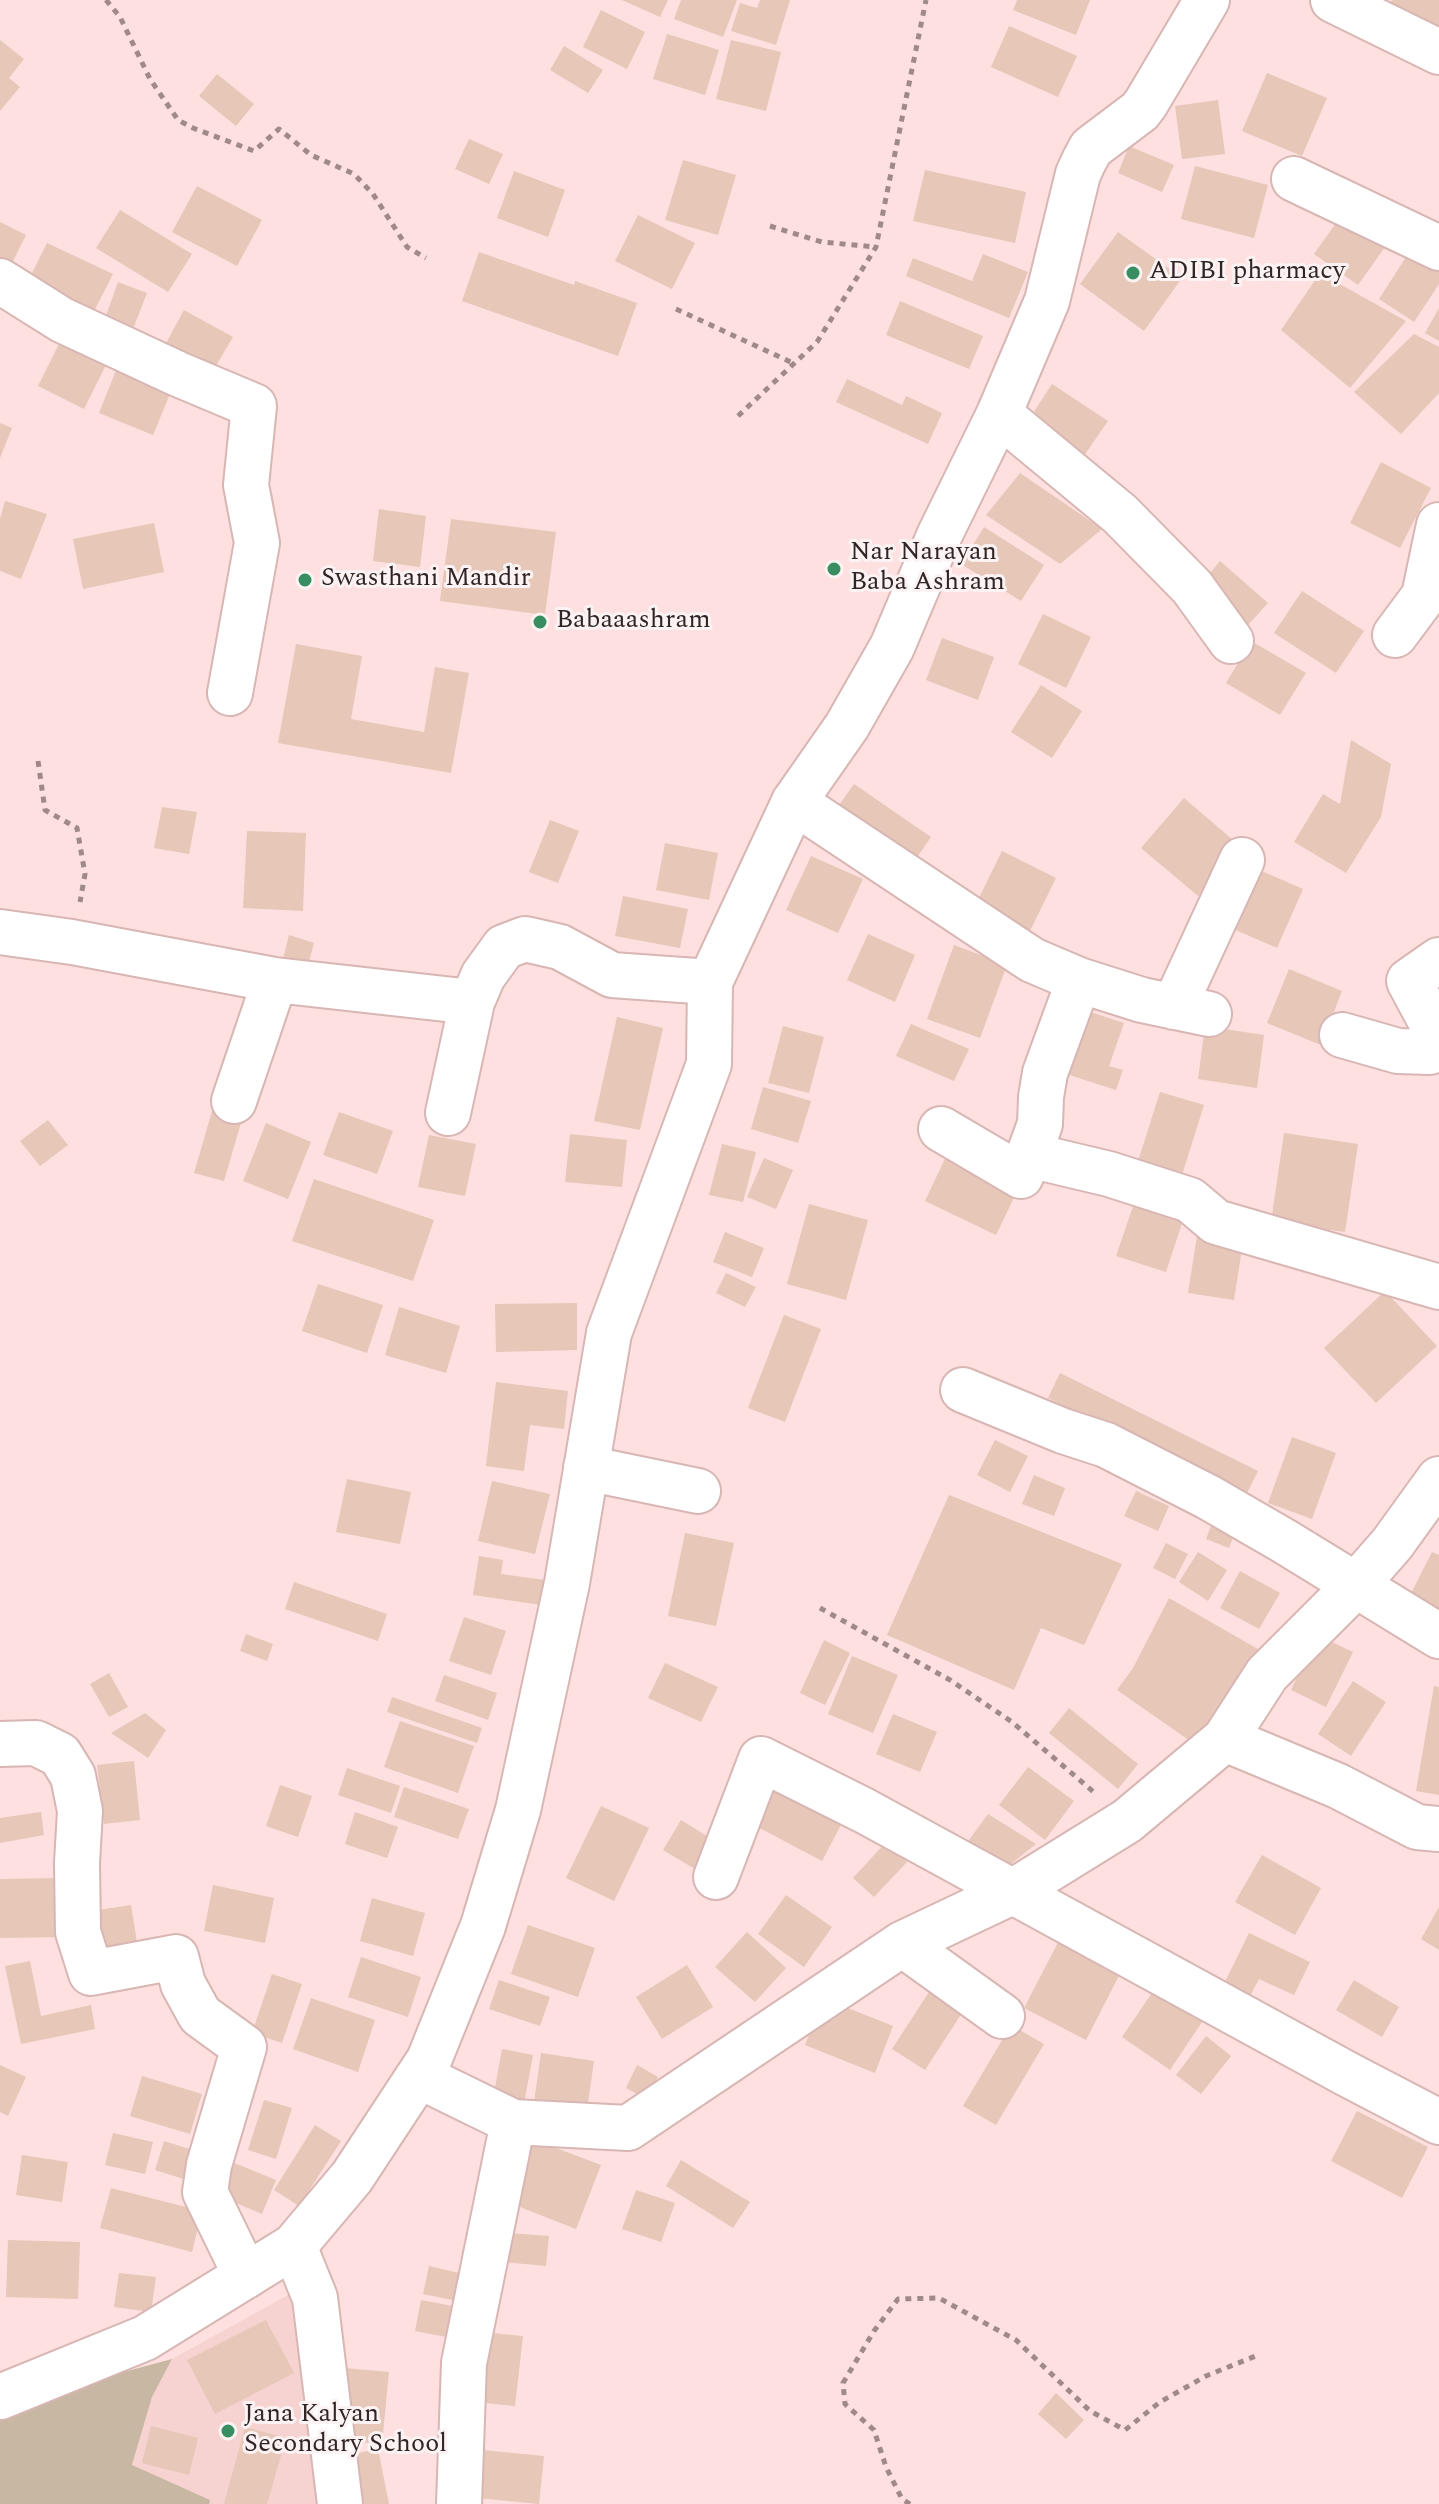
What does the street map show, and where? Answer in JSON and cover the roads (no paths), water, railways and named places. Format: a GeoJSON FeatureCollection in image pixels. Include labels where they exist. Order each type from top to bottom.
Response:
{"type":"FeatureCollection","features":[{"type":"Feature","properties":{"kind":"street"},"geometry":{"type":"LineString","coordinates":[[0,2397],[145,2338],[294,2246],[352,2177],[429,2060],[483,1926],[518,1810],[567,1583],[609,1333],[709,1064],[710,982],[794,802],[847,726],[892,647],[939,536],[999,414],[1047,301],[1078,174],[1084,161],[1091,148],[1140,111],[1207,0]]}},
{"type":"Feature","properties":{"kind":"street"},"geometry":{"type":"LineString","coordinates":[[1333,0],[1439,52]]}},
{"type":"Feature","properties":{"kind":"street"},"geometry":{"type":"LineString","coordinates":[[1294,179],[1439,248]]}},
{"type":"Feature","properties":{"kind":"street"},"geometry":{"type":"LineString","coordinates":[[0,281],[62,320],[254,406],[246,485],[257,543],[230,693]]}},
{"type":"Feature","properties":{"kind":"street"},"geometry":{"type":"LineString","coordinates":[[999,414],[1120,514],[1192,587],[1231,641]]}},
{"type":"Feature","properties":{"kind":"street"},"geometry":{"type":"LineString","coordinates":[[1395,635],[1424,596],[1439,525]]}},
{"type":"Feature","properties":{"kind":"street"},"geometry":{"type":"LineString","coordinates":[[794,802],[1032,960],[1079,980],[1142,1000],[1191,1011],[1242,860]]}},
{"type":"Feature","properties":{"kind":"street"},"geometry":{"type":"LineString","coordinates":[[0,932],[72,942],[275,980],[472,1002]]}},
{"type":"Feature","properties":{"kind":"street"},"geometry":{"type":"LineString","coordinates":[[448,1113],[472,1002],[483,976],[504,947],[525,939],[560,947],[612,975],[710,982]]}},
{"type":"Feature","properties":{"kind":"street"},"geometry":{"type":"LineString","coordinates":[[1342,1035],[1398,1051],[1430,1052],[1438,1035],[1409,981],[1439,960]]}},
{"type":"Feature","properties":{"kind":"street"},"geometry":{"type":"LineString","coordinates":[[234,1101],[275,980]]}},
{"type":"Feature","properties":{"kind":"street"},"geometry":{"type":"LineString","coordinates":[[941,1129],[1021,1176],[1040,1124],[1045,1073],[1079,980]]}},
{"type":"Feature","properties":{"kind":"street"},"geometry":{"type":"LineString","coordinates":[[1029,1155],[1123,1178],[1190,1200],[1216,1222],[1439,1287]]}},
{"type":"Feature","properties":{"kind":"street"},"geometry":{"type":"LineString","coordinates":[[963,1390],[1106,1445],[1208,1497],[1439,1636]]}},
{"type":"Feature","properties":{"kind":"street"},"geometry":{"type":"LineString","coordinates":[[586,1468],[698,1491]]}},
{"type":"Feature","properties":{"kind":"street"},"geometry":{"type":"LineString","coordinates":[[419,2076],[513,2122],[628,2128],[902,1944],[1014,1891],[1127,1821],[1225,1739],[1267,1674],[1356,1585],[1392,1544],[1439,1479]]}},
{"type":"Feature","properties":{"kind":"street"},"geometry":{"type":"LineString","coordinates":[[1225,1739],[1338,1786],[1417,1827],[1439,1829]]}},
{"type":"Feature","properties":{"kind":"street"},"geometry":{"type":"LineString","coordinates":[[0,1744],[36,1743],[60,1755],[73,1776],[80,1811],[78,1932],[91,1973],[176,1957],[183,1984],[200,2015],[244,2047],[209,2165],[205,2192],[246,2276]]}},
{"type":"Feature","properties":{"kind":"street"},"geometry":{"type":"LineString","coordinates":[[716,1877],[761,1759],[1014,1891],[1439,2122]]}},
{"type":"Feature","properties":{"kind":"street"},"geometry":{"type":"LineString","coordinates":[[902,1944],[1002,2016]]}},
{"type":"Feature","properties":{"kind":"street"},"geometry":{"type":"LineString","coordinates":[[459,2504],[464,2363],[513,2122]]}},
{"type":"Feature","properties":{"kind":"street"},"geometry":{"type":"LineString","coordinates":[[294,2246],[315,2298],[340,2504]]}},
{"type":"Feature","properties":{"kind":"place","name":"ADIBI pharmacy"},"geometry":{"type":"Point","coordinates":[1133,273]}},
{"type":"Feature","properties":{"kind":"place","name":"Nar Narayan Baba Ashram"},"geometry":{"type":"Point","coordinates":[834,569]}},
{"type":"Feature","properties":{"kind":"place","name":"Swasthani Mandir"},"geometry":{"type":"Point","coordinates":[305,580]}},
{"type":"Feature","properties":{"kind":"place","name":"Babaaashram"},"geometry":{"type":"Point","coordinates":[540,622]}},
{"type":"Feature","properties":{"kind":"place","name":"Jana Kalyan Secondary School"},"geometry":{"type":"Point","coordinates":[228,2431]}}]}
